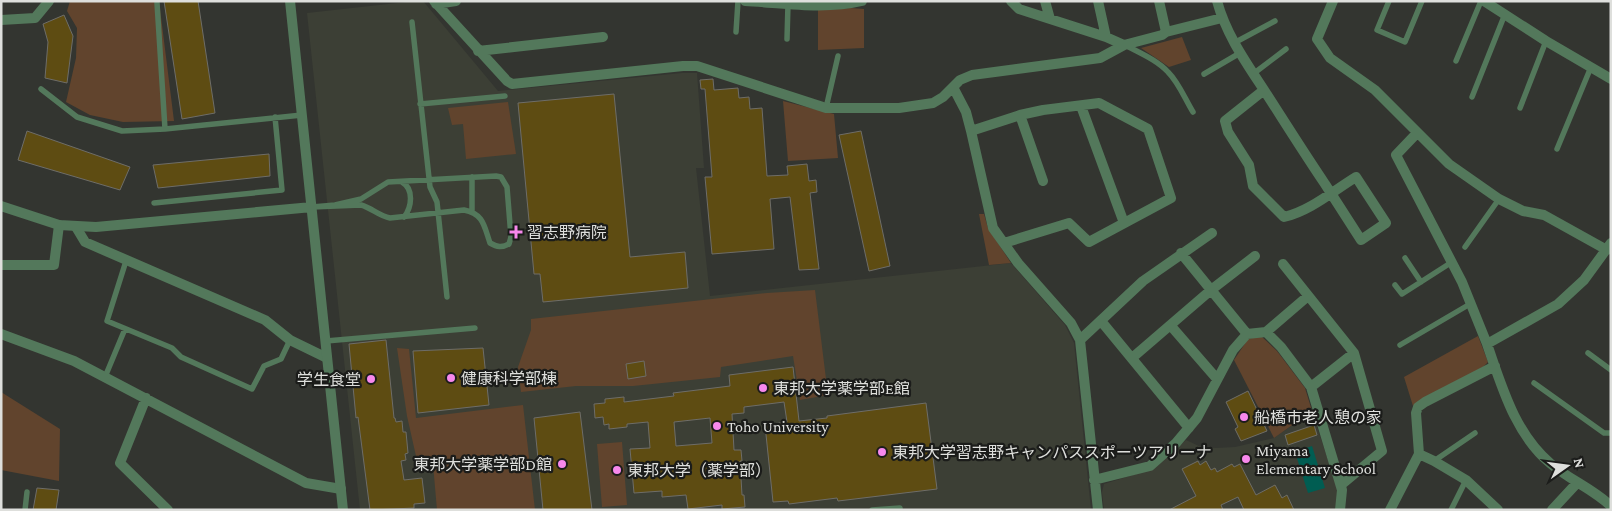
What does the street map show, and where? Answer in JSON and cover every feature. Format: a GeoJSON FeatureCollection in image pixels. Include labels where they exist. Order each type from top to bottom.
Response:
{"type":"FeatureCollection","features":[{"type":"Feature","properties":{"kind":"street"},"geometry":{"type":"LineString","coordinates":[[1,20],[35,18],[49,1]]}},
{"type":"Feature","properties":{"kind":"street"},"geometry":{"type":"LineString","coordinates":[[290,1],[343,510]]}},
{"type":"Feature","properties":{"kind":"street"},"geometry":{"type":"LineString","coordinates":[[435,3],[456,1]]}},
{"type":"Feature","properties":{"kind":"street"},"geometry":{"type":"LineString","coordinates":[[746,1],[815,4],[848,4],[862,1]]}},
{"type":"Feature","properties":{"kind":"street"},"geometry":{"type":"LineString","coordinates":[[1010,1],[1019,9],[1106,37],[1124,45]]}},
{"type":"Feature","properties":{"kind":"street"},"geometry":{"type":"LineString","coordinates":[[1045,1],[1050,20]]}},
{"type":"Feature","properties":{"kind":"street"},"geometry":{"type":"LineString","coordinates":[[1098,1],[1106,37]]}},
{"type":"Feature","properties":{"kind":"street"},"geometry":{"type":"LineString","coordinates":[[1159,1],[1166,32]]}},
{"type":"Feature","properties":{"kind":"street"},"geometry":{"type":"LineString","coordinates":[[1217,1],[1222,18],[1234,44],[1254,74],[1264,90],[1331,193],[1361,240],[1386,223],[1356,177],[1331,193],[1304,210],[1284,217],[1253,186],[1249,165],[1228,132],[1225,121],[1264,90]]}},
{"type":"Feature","properties":{"kind":"street"},"geometry":{"type":"LineString","coordinates":[[1333,1],[1317,39],[1330,58],[1375,90],[1449,164],[1499,199],[1523,210],[1544,215],[1609,246],[1584,280],[1558,304],[1487,344]]}},
{"type":"Feature","properties":{"kind":"street"},"geometry":{"type":"LineString","coordinates":[[1482,1],[1506,14],[1546,41],[1609,76]]}},
{"type":"Feature","properties":{"kind":"street"},"geometry":{"type":"LineString","coordinates":[[435,3],[507,82],[512,84],[696,66],[826,108],[898,108],[933,103],[943,98],[960,80],[972,75],[1100,58],[1124,45],[1222,18]]}},
{"type":"Feature","properties":{"kind":"street"},"geometry":{"type":"LineString","coordinates":[[478,51],[603,37]]}},
{"type":"Feature","properties":{"kind":"street"},"geometry":{"type":"LineString","coordinates":[[953,87],[966,112],[972,131],[993,228],[1018,263],[1071,323],[1080,340],[1098,510]]}},
{"type":"Feature","properties":{"kind":"street"},"geometry":{"type":"LineString","coordinates":[[972,131],[1020,115],[1099,103],[1148,129],[1171,198],[1089,242],[1068,223],[1004,244]]}},
{"type":"Feature","properties":{"kind":"street"},"geometry":{"type":"LineString","coordinates":[[1081,106],[1124,223]]}},
{"type":"Feature","properties":{"kind":"street"},"geometry":{"type":"LineString","coordinates":[[1020,115],[1043,181]]}},
{"type":"Feature","properties":{"kind":"street"},"geometry":{"type":"LineString","coordinates":[[1417,133],[1396,155],[1452,262],[1487,344],[1510,408],[1528,438],[1550,464],[1577,483],[1586,486],[1609,500]]}},
{"type":"Feature","properties":{"kind":"street"},"geometry":{"type":"LineString","coordinates":[[1,206],[59,225],[76,227],[96,227],[312,207]]}},
{"type":"Feature","properties":{"kind":"street"},"geometry":{"type":"LineString","coordinates":[[1,265],[54,265],[59,225]]}},
{"type":"Feature","properties":{"kind":"street"},"geometry":{"type":"LineString","coordinates":[[76,227],[85,242],[265,320],[290,340],[327,358]]}},
{"type":"Feature","properties":{"kind":"street"},"geometry":{"type":"LineString","coordinates":[[1080,340],[1142,281],[1212,233]]}},
{"type":"Feature","properties":{"kind":"street"},"geometry":{"type":"LineString","coordinates":[[1182,253],[1247,334]]}},
{"type":"Feature","properties":{"kind":"street"},"geometry":{"type":"LineString","coordinates":[[1132,358],[1254,256]]}},
{"type":"Feature","properties":{"kind":"street"},"geometry":{"type":"LineString","coordinates":[[1283,264],[1354,353],[1382,451],[1341,485]]}},
{"type":"Feature","properties":{"kind":"street"},"geometry":{"type":"LineString","coordinates":[[1094,480],[1150,466],[1189,428],[1205,405],[1233,350],[1247,334],[1266,332],[1308,296]]}},
{"type":"Feature","properties":{"kind":"street"},"geometry":{"type":"LineString","coordinates":[[1101,321],[1189,428]]}},
{"type":"Feature","properties":{"kind":"street"},"geometry":{"type":"LineString","coordinates":[[1171,326],[1217,379]]}},
{"type":"Feature","properties":{"kind":"street"},"geometry":{"type":"LineString","coordinates":[[1266,332],[1281,347],[1311,388],[1341,485],[1340,510]]}},
{"type":"Feature","properties":{"kind":"street"},"geometry":{"type":"LineString","coordinates":[[1,334],[74,361],[306,483],[341,489]]}},
{"type":"Feature","properties":{"kind":"street"},"geometry":{"type":"LineString","coordinates":[[1311,388],[1354,353]]}},
{"type":"Feature","properties":{"kind":"street"},"geometry":{"type":"LineString","coordinates":[[1390,510],[1419,454],[1416,413],[1418,407],[1494,366]]}},
{"type":"Feature","properties":{"kind":"street"},"geometry":{"type":"LineString","coordinates":[[146,398],[120,463],[168,510]]}},
{"type":"Feature","properties":{"kind":"street"},"geometry":{"type":"LineString","coordinates":[[1419,454],[1466,480],[1498,510]]}},
{"type":"Feature","properties":{"kind":"street"},"geometry":{"type":"LineString","coordinates":[[1552,510],[1577,483]]}},
{"type":"Feature","properties":{"kind":"lane"},"geometry":{"type":"LineString","coordinates":[[736,32],[738,1]]}},
{"type":"Feature","properties":{"kind":"lane"},"geometry":{"type":"LineString","coordinates":[[1389,1],[1377,30],[1405,42],[1422,1]]}},
{"type":"Feature","properties":{"kind":"lane"},"geometry":{"type":"LineString","coordinates":[[1456,61],[1482,1]]}},
{"type":"Feature","properties":{"kind":"lane"},"geometry":{"type":"LineString","coordinates":[[157,3],[165,129]]}},
{"type":"Feature","properties":{"kind":"lane"},"geometry":{"type":"LineString","coordinates":[[787,39],[788,3]]}},
{"type":"Feature","properties":{"kind":"lane"},"geometry":{"type":"LineString","coordinates":[[1472,98],[1506,14]]}},
{"type":"Feature","properties":{"kind":"lane"},"geometry":{"type":"LineString","coordinates":[[1234,44],[1275,21]]}},
{"type":"Feature","properties":{"kind":"lane"},"geometry":{"type":"LineString","coordinates":[[412,22],[429,180],[430,187],[436,198],[447,297]]}},
{"type":"Feature","properties":{"kind":"lane"},"geometry":{"type":"LineString","coordinates":[[1520,108],[1546,41]]}},
{"type":"Feature","properties":{"kind":"lane"},"geometry":{"type":"LineString","coordinates":[[1124,45],[1167,71],[1172,76],[1193,112]]}},
{"type":"Feature","properties":{"kind":"lane"},"geometry":{"type":"LineString","coordinates":[[1254,74],[1286,49]]}},
{"type":"Feature","properties":{"kind":"lane"},"geometry":{"type":"LineString","coordinates":[[1204,74],[1240,53]]}},
{"type":"Feature","properties":{"kind":"lane"},"geometry":{"type":"LineString","coordinates":[[826,108],[838,56]]}},
{"type":"Feature","properties":{"kind":"lane"},"geometry":{"type":"LineString","coordinates":[[1557,149],[1591,67]]}},
{"type":"Feature","properties":{"kind":"lane"},"geometry":{"type":"LineString","coordinates":[[40,89],[77,117],[122,131],[165,129],[302,114]]}},
{"type":"Feature","properties":{"kind":"lane"},"geometry":{"type":"LineString","coordinates":[[420,104],[505,96]]}},
{"type":"Feature","properties":{"kind":"lane"},"geometry":{"type":"LineString","coordinates":[[154,203],[282,190],[275,117]]}},
{"type":"Feature","properties":{"kind":"lane"},"geometry":{"type":"LineString","coordinates":[[496,176],[501,177],[507,187],[511,237],[509,244],[505,247],[497,247],[490,244],[483,222],[472,211],[438,212],[390,218],[381,216],[366,206],[361,205],[312,207],[335,205],[361,199],[388,182],[496,176]]}},
{"type":"Feature","properties":{"kind":"lane"},"geometry":{"type":"LineString","coordinates":[[472,177],[472,211]]}},
{"type":"Feature","properties":{"kind":"lane"},"geometry":{"type":"LineString","coordinates":[[400,182],[405,183],[410,194],[410,206],[404,217]]}},
{"type":"Feature","properties":{"kind":"lane"},"geometry":{"type":"LineString","coordinates":[[1465,248],[1499,199]]}},
{"type":"Feature","properties":{"kind":"lane"},"geometry":{"type":"LineString","coordinates":[[1405,258],[1421,282]]}},
{"type":"Feature","properties":{"kind":"lane"},"geometry":{"type":"LineString","coordinates":[[126,261],[107,320],[125,330],[172,348],[181,357],[252,389],[264,366],[281,359],[290,340]]}},
{"type":"Feature","properties":{"kind":"lane"},"geometry":{"type":"LineString","coordinates":[[1395,285],[1402,294],[1452,262]]}},
{"type":"Feature","properties":{"kind":"lane"},"geometry":{"type":"LineString","coordinates":[[1400,345],[1470,304]]}},
{"type":"Feature","properties":{"kind":"lane"},"geometry":{"type":"LineString","coordinates":[[326,341],[475,328]]}},
{"type":"Feature","properties":{"kind":"lane"},"geometry":{"type":"LineString","coordinates":[[105,377],[125,330]]}},
{"type":"Feature","properties":{"kind":"lane"},"geometry":{"type":"LineString","coordinates":[[1588,353],[1611,370]]}},
{"type":"Feature","properties":{"kind":"lane"},"geometry":{"type":"LineString","coordinates":[[1534,383],[1604,433],[1611,433]]}},
{"type":"Feature","properties":{"kind":"lane"},"geometry":{"type":"LineString","coordinates":[[1434,461],[1475,433]]}},
{"type":"Feature","properties":{"kind":"lane"},"geometry":{"type":"LineString","coordinates":[[1451,510],[1466,480]]}},
{"type":"Feature","properties":{"kind":"lane"},"geometry":{"type":"LineString","coordinates":[[25,510],[27,492]]}},
{"type":"Feature","properties":{"kind":"lane"},"geometry":{"type":"LineString","coordinates":[[872,510],[900,508],[900,510]]}},
{"type":"Feature","properties":{"kind":"shaded area"},"geometry":{"type":"Polygon","coordinates":[[[70,1],[159,1],[174,121],[123,122],[90,115],[66,102],[76,58],[77,28],[67,11],[70,1]]]}},
{"type":"Feature","properties":{"kind":"shaded area","name":"Toho University"},"geometry":{"type":"Polygon","coordinates":[[[423,1],[498,91],[697,73],[704,168],[696,168],[710,296],[1011,263],[1065,325],[1074,343],[1091,510],[360,510],[307,13],[423,1]]]}},
{"type":"Feature","properties":{"kind":"shaded area"},"geometry":{"type":"Polygon","coordinates":[[[864,9],[864,48],[818,50],[818,10],[864,9]]]}},
{"type":"Feature","properties":{"kind":"shaded area"},"geometry":{"type":"Polygon","coordinates":[[[1182,37],[1191,60],[1169,67],[1141,48],[1182,37]]]}},
{"type":"Feature","properties":{"kind":"shaded area"},"geometry":{"type":"Polygon","coordinates":[[[783,101],[834,114],[838,158],[788,161],[783,101]]]}},
{"type":"Feature","properties":{"kind":"shaded area"},"geometry":{"type":"Polygon","coordinates":[[[508,102],[516,154],[466,159],[463,124],[452,125],[448,108],[508,102]]]}},
{"type":"Feature","properties":{"kind":"shaded area"},"geometry":{"type":"Polygon","coordinates":[[[979,214],[984,214],[988,228],[1011,263],[989,265],[979,214]]]}},
{"type":"Feature","properties":{"kind":"shaded area"},"geometry":{"type":"Polygon","coordinates":[[[815,290],[828,395],[800,400],[793,356],[721,367],[720,377],[633,386],[576,386],[521,392],[518,367],[531,330],[531,319],[767,293],[815,290]]]}},
{"type":"Feature","properties":{"kind":"shaded area"},"geometry":{"type":"Polygon","coordinates":[[[1261,336],[1277,351],[1305,388],[1312,411],[1274,438],[1234,360],[1248,339],[1261,336]]]}},
{"type":"Feature","properties":{"kind":"shaded area"},"geometry":{"type":"Polygon","coordinates":[[[1478,336],[1488,362],[1483,367],[1413,406],[1404,377],[1478,336]]]}},
{"type":"Feature","properties":{"kind":"shaded area"},"geometry":{"type":"Polygon","coordinates":[[[397,348],[409,349],[416,418],[523,405],[535,510],[437,510],[433,464],[418,465],[407,416],[397,348]]]}},
{"type":"Feature","properties":{"kind":"shaded area"},"geometry":{"type":"Polygon","coordinates":[[[1,392],[60,429],[59,481],[1,470],[1,392]]]}},
{"type":"Feature","properties":{"kind":"shaded area","name":"Miyama Elementary School"},"geometry":{"type":"Polygon","coordinates":[[[1312,411],[1338,491],[1336,510],[1104,510],[1102,492],[1104,484],[1152,469],[1186,440],[1201,447],[1235,447],[1274,438],[1312,411]]]}},
{"type":"Feature","properties":{"kind":"shaded area"},"geometry":{"type":"Polygon","coordinates":[[[622,442],[627,505],[602,507],[597,444],[622,442]]]}},
{"type":"Feature","properties":{"kind":"water"},"geometry":{"type":"Polygon","coordinates":[[[1312,446],[1325,488],[1308,493],[1295,452],[1312,446]]]}},
{"type":"Feature","properties":{"kind":"building"},"geometry":{"type":"Polygon","coordinates":[[[164,1],[198,1],[215,113],[182,119],[164,1]]]}},
{"type":"Feature","properties":{"kind":"building"},"geometry":{"type":"Polygon","coordinates":[[[64,15],[73,36],[67,83],[45,78],[48,42],[43,24],[64,15]]]}},
{"type":"Feature","properties":{"kind":"building"},"geometry":{"type":"Polygon","coordinates":[[[713,79],[714,90],[738,88],[739,98],[749,97],[750,109],[762,108],[767,176],[788,175],[787,166],[807,164],[809,181],[816,180],[817,192],[810,193],[819,269],[799,270],[790,197],[770,199],[774,249],[712,254],[705,177],[712,177],[705,89],[701,89],[700,80],[713,79]]]}},
{"type":"Feature","properties":{"kind":"building"},"geometry":{"type":"Polygon","coordinates":[[[614,94],[630,257],[685,252],[688,288],[543,302],[540,274],[534,274],[518,103],[614,94]]]}},
{"type":"Feature","properties":{"kind":"building"},"geometry":{"type":"Polygon","coordinates":[[[27,131],[130,167],[120,190],[18,160],[27,131]]]}},
{"type":"Feature","properties":{"kind":"building"},"geometry":{"type":"Polygon","coordinates":[[[861,131],[890,266],[869,271],[839,135],[861,131]]]}},
{"type":"Feature","properties":{"kind":"building"},"geometry":{"type":"Polygon","coordinates":[[[269,154],[270,176],[158,188],[153,165],[269,154]]]}},
{"type":"Feature","properties":{"kind":"building"},"geometry":{"type":"Polygon","coordinates":[[[386,340],[394,418],[396,422],[402,421],[403,432],[406,432],[408,453],[405,454],[406,460],[401,461],[404,480],[422,478],[425,503],[414,504],[414,508],[370,510],[358,417],[356,418],[349,344],[386,340]]]}},
{"type":"Feature","properties":{"kind":"building","name":"健康科学部棟"},"geometry":{"type":"Polygon","coordinates":[[[483,348],[489,405],[418,413],[413,351],[483,348]]]}},
{"type":"Feature","properties":{"kind":"building"},"geometry":{"type":"Polygon","coordinates":[[[644,361],[646,376],[628,379],[626,364],[644,361]]]}},
{"type":"Feature","properties":{"kind":"building"},"geometry":{"type":"Polygon","coordinates":[[[793,367],[799,421],[926,403],[937,489],[838,501],[837,498],[789,504],[788,501],[773,502],[765,425],[787,422],[784,402],[744,407],[744,413],[732,414],[734,450],[741,450],[742,495],[744,495],[745,507],[722,509],[722,505],[688,509],[686,495],[662,497],[662,491],[634,493],[630,449],[650,448],[648,422],[627,424],[627,427],[609,429],[609,424],[604,425],[603,417],[595,418],[594,404],[605,403],[605,399],[624,397],[624,402],[674,396],[673,393],[730,386],[729,375],[793,367]],[[710,418],[674,422],[676,446],[712,443],[710,418]]]}},
{"type":"Feature","properties":{"kind":"building"},"geometry":{"type":"Polygon","coordinates":[[[1248,391],[1267,431],[1241,441],[1235,429],[1238,427],[1226,402],[1248,391]]]}},
{"type":"Feature","properties":{"kind":"building","name":"東邦大学薬学部D館"},"geometry":{"type":"Polygon","coordinates":[[[580,412],[592,510],[543,510],[534,418],[580,412]]]}},
{"type":"Feature","properties":{"kind":"building"},"geometry":{"type":"Polygon","coordinates":[[[1314,425],[1317,435],[1288,445],[1285,435],[1314,425]]]}},
{"type":"Feature","properties":{"kind":"building"},"geometry":{"type":"Polygon","coordinates":[[[1198,461],[1200,465],[1206,461],[1211,470],[1215,468],[1217,472],[1232,464],[1234,467],[1240,464],[1256,495],[1275,485],[1282,498],[1287,495],[1294,510],[1244,510],[1238,497],[1221,505],[1223,510],[1169,510],[1196,496],[1182,469],[1198,461]]]}},
{"type":"Feature","properties":{"kind":"building"},"geometry":{"type":"Polygon","coordinates":[[[37,488],[59,490],[56,510],[33,510],[37,488]]]}},
{"type":"Feature","properties":{"kind":"place","name":"習志野病院"},"geometry":{"type":"Point","coordinates":[516,232]}},
{"type":"Feature","properties":{"kind":"place","name":"健康科学部棟"},"geometry":{"type":"Point","coordinates":[451,378]}},
{"type":"Feature","properties":{"kind":"place","name":"学生食堂"},"geometry":{"type":"Point","coordinates":[371,379]}},
{"type":"Feature","properties":{"kind":"place","name":"東邦大学薬学部E館"},"geometry":{"type":"Point","coordinates":[763,388]}},
{"type":"Feature","properties":{"kind":"place","name":"船橋市老人憩の家"},"geometry":{"type":"Point","coordinates":[1244,417]}},
{"type":"Feature","properties":{"kind":"place","name":"Toho University"},"geometry":{"type":"Point","coordinates":[717,426]}},
{"type":"Feature","properties":{"kind":"place","name":"東邦大学習志野キャンパススポーツアリーナ"},"geometry":{"type":"Point","coordinates":[882,452]}},
{"type":"Feature","properties":{"kind":"place","name":"Miyama Elementary School"},"geometry":{"type":"Point","coordinates":[1246,459]}},
{"type":"Feature","properties":{"kind":"place","name":"東邦大学薬学部D館"},"geometry":{"type":"Point","coordinates":[562,464]}},
{"type":"Feature","properties":{"kind":"place","name":"東邦大学（薬学部）"},"geometry":{"type":"Point","coordinates":[617,470]}}]}
